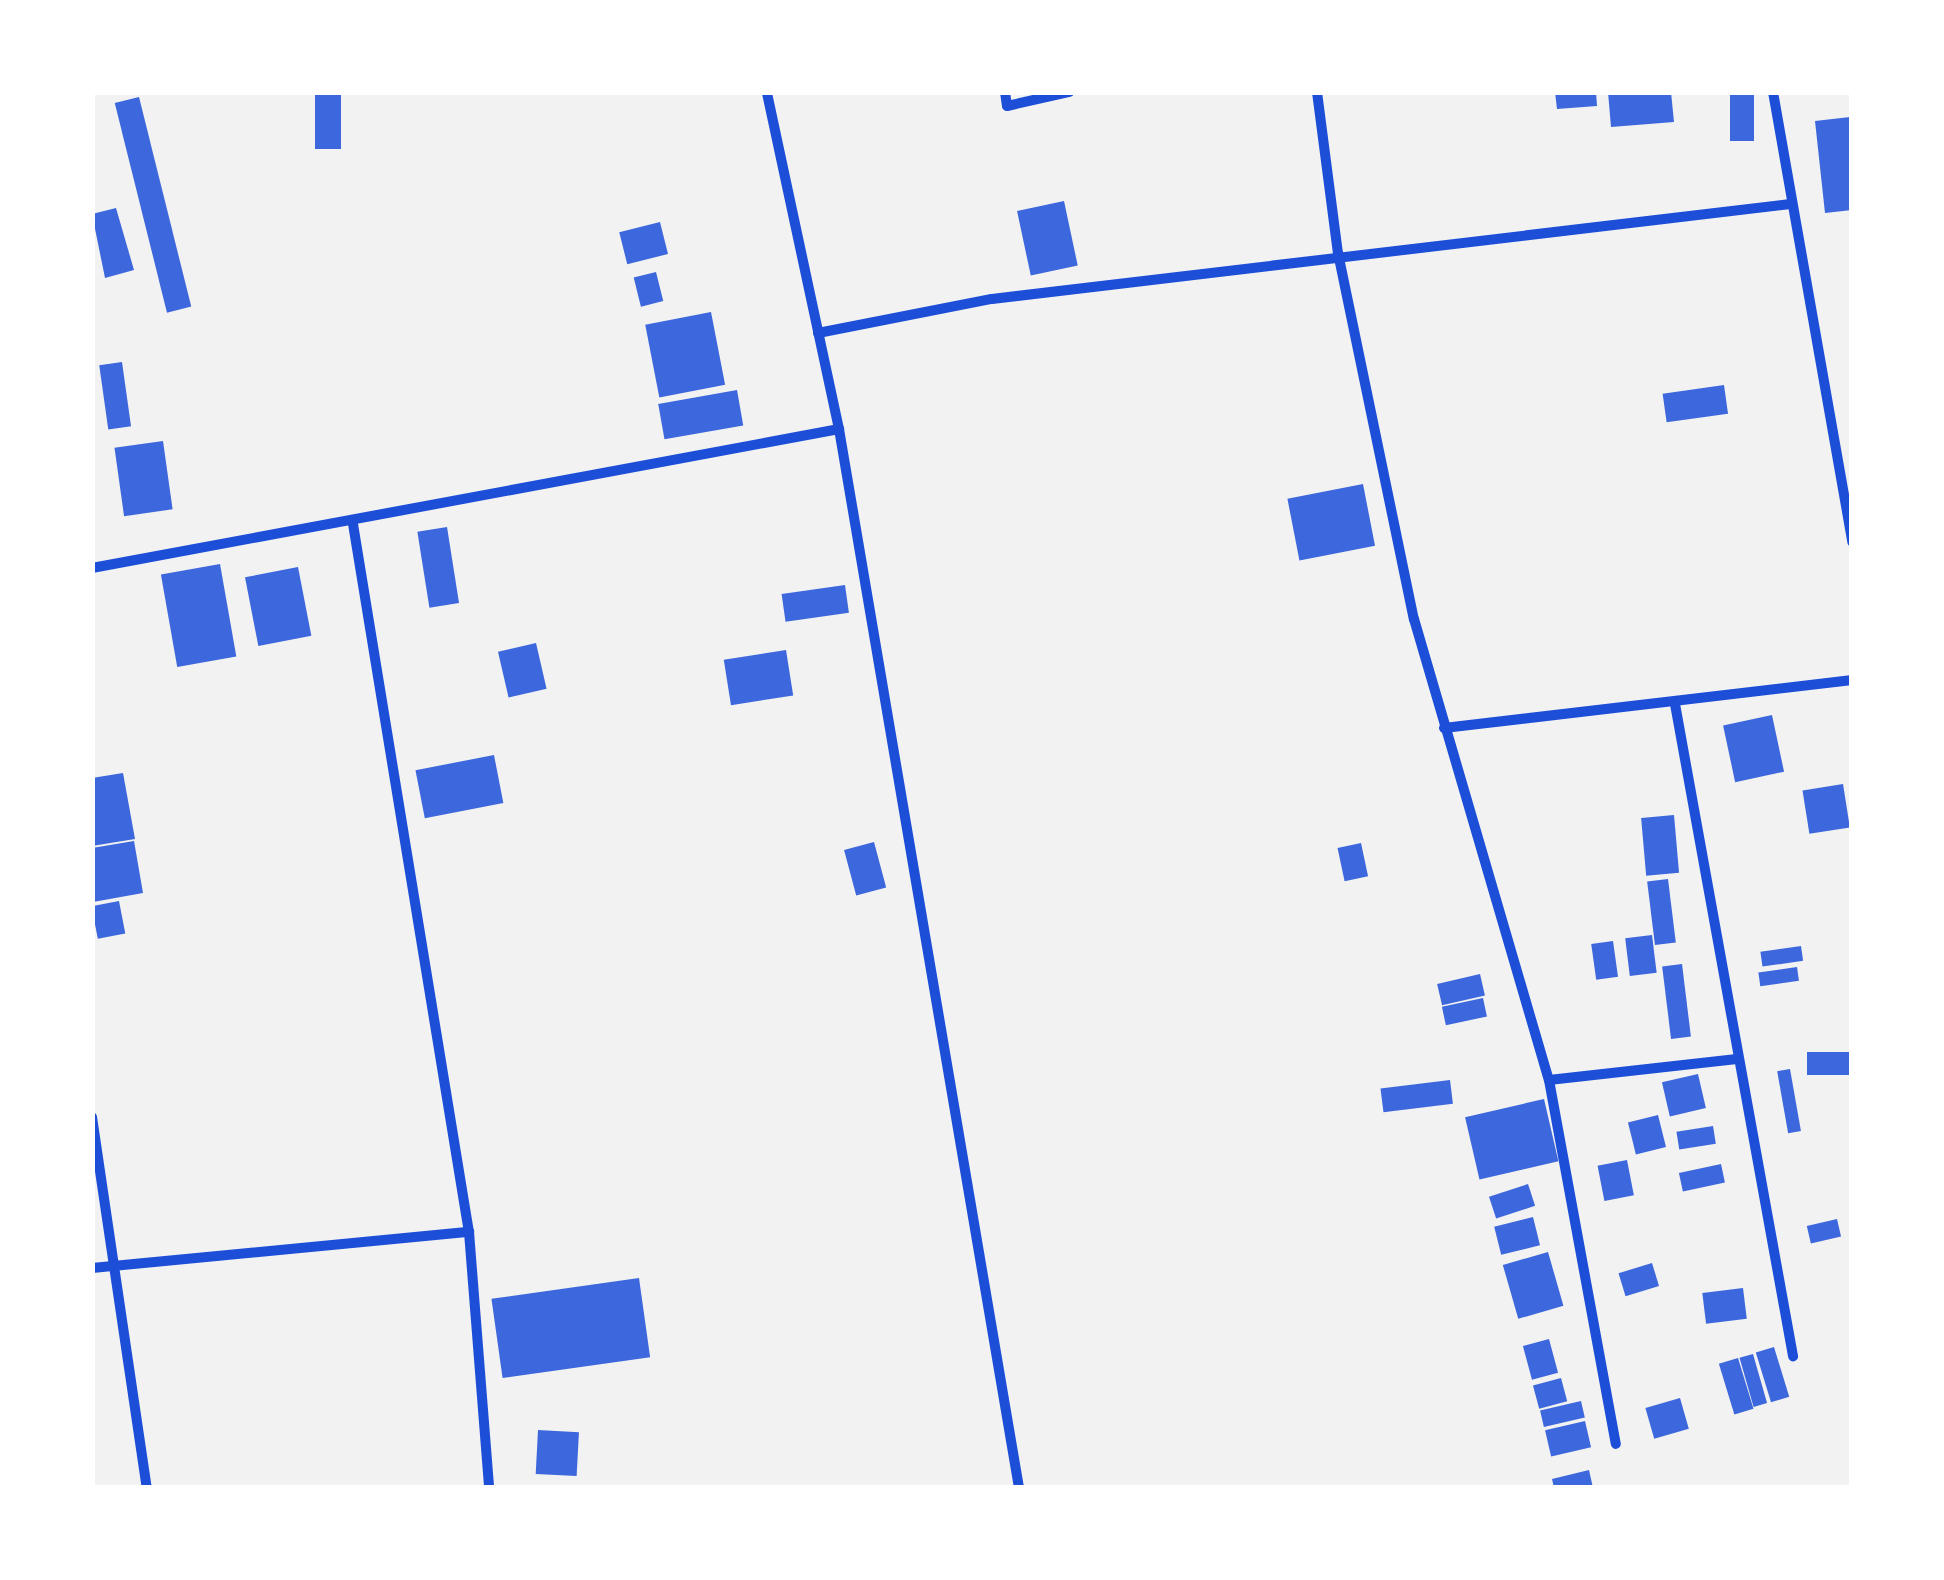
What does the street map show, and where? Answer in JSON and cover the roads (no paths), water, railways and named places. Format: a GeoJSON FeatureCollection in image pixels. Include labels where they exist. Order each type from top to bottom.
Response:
{"type":"FeatureCollection","features":[{"type":"Feature","properties":{"kind":"street"},"geometry":{"type":"LineString","coordinates":[[767,92],[839,429],[1019,1488]]}},
{"type":"Feature","properties":{"kind":"street"},"geometry":{"type":"LineString","coordinates":[[1005,92],[1007,106],[1068,92]]}},
{"type":"Feature","properties":{"kind":"street"},"geometry":{"type":"LineString","coordinates":[[1317,92],[1338,254],[1444,728],[1548,1080],[1616,1444]]}},
{"type":"Feature","properties":{"kind":"street"},"geometry":{"type":"LineString","coordinates":[[1788,92],[1774,93],[1790,204],[1852,542]]}},
{"type":"Feature","properties":{"kind":"street"},"geometry":{"type":"LineString","coordinates":[[818,332],[992,299],[1338,254],[1790,204]]}},
{"type":"Feature","properties":{"kind":"street"},"geometry":{"type":"LineString","coordinates":[[92,568],[353,524],[839,429]]}},
{"type":"Feature","properties":{"kind":"street"},"geometry":{"type":"LineString","coordinates":[[353,524],[469,1232],[488,1488]]}},
{"type":"Feature","properties":{"kind":"street"},"geometry":{"type":"LineString","coordinates":[[1444,728],[1676,704],[1852,680]]}},
{"type":"Feature","properties":{"kind":"street"},"geometry":{"type":"LineString","coordinates":[[1676,704],[1793,1356]]}},
{"type":"Feature","properties":{"kind":"street"},"geometry":{"type":"LineString","coordinates":[[1548,1080],[1737,1059]]}},
{"type":"Feature","properties":{"kind":"street"},"geometry":{"type":"LineString","coordinates":[[92,1117],[147,1488]]}},
{"type":"Feature","properties":{"kind":"street"},"geometry":{"type":"LineString","coordinates":[[92,1268],[469,1232]]}}]}
